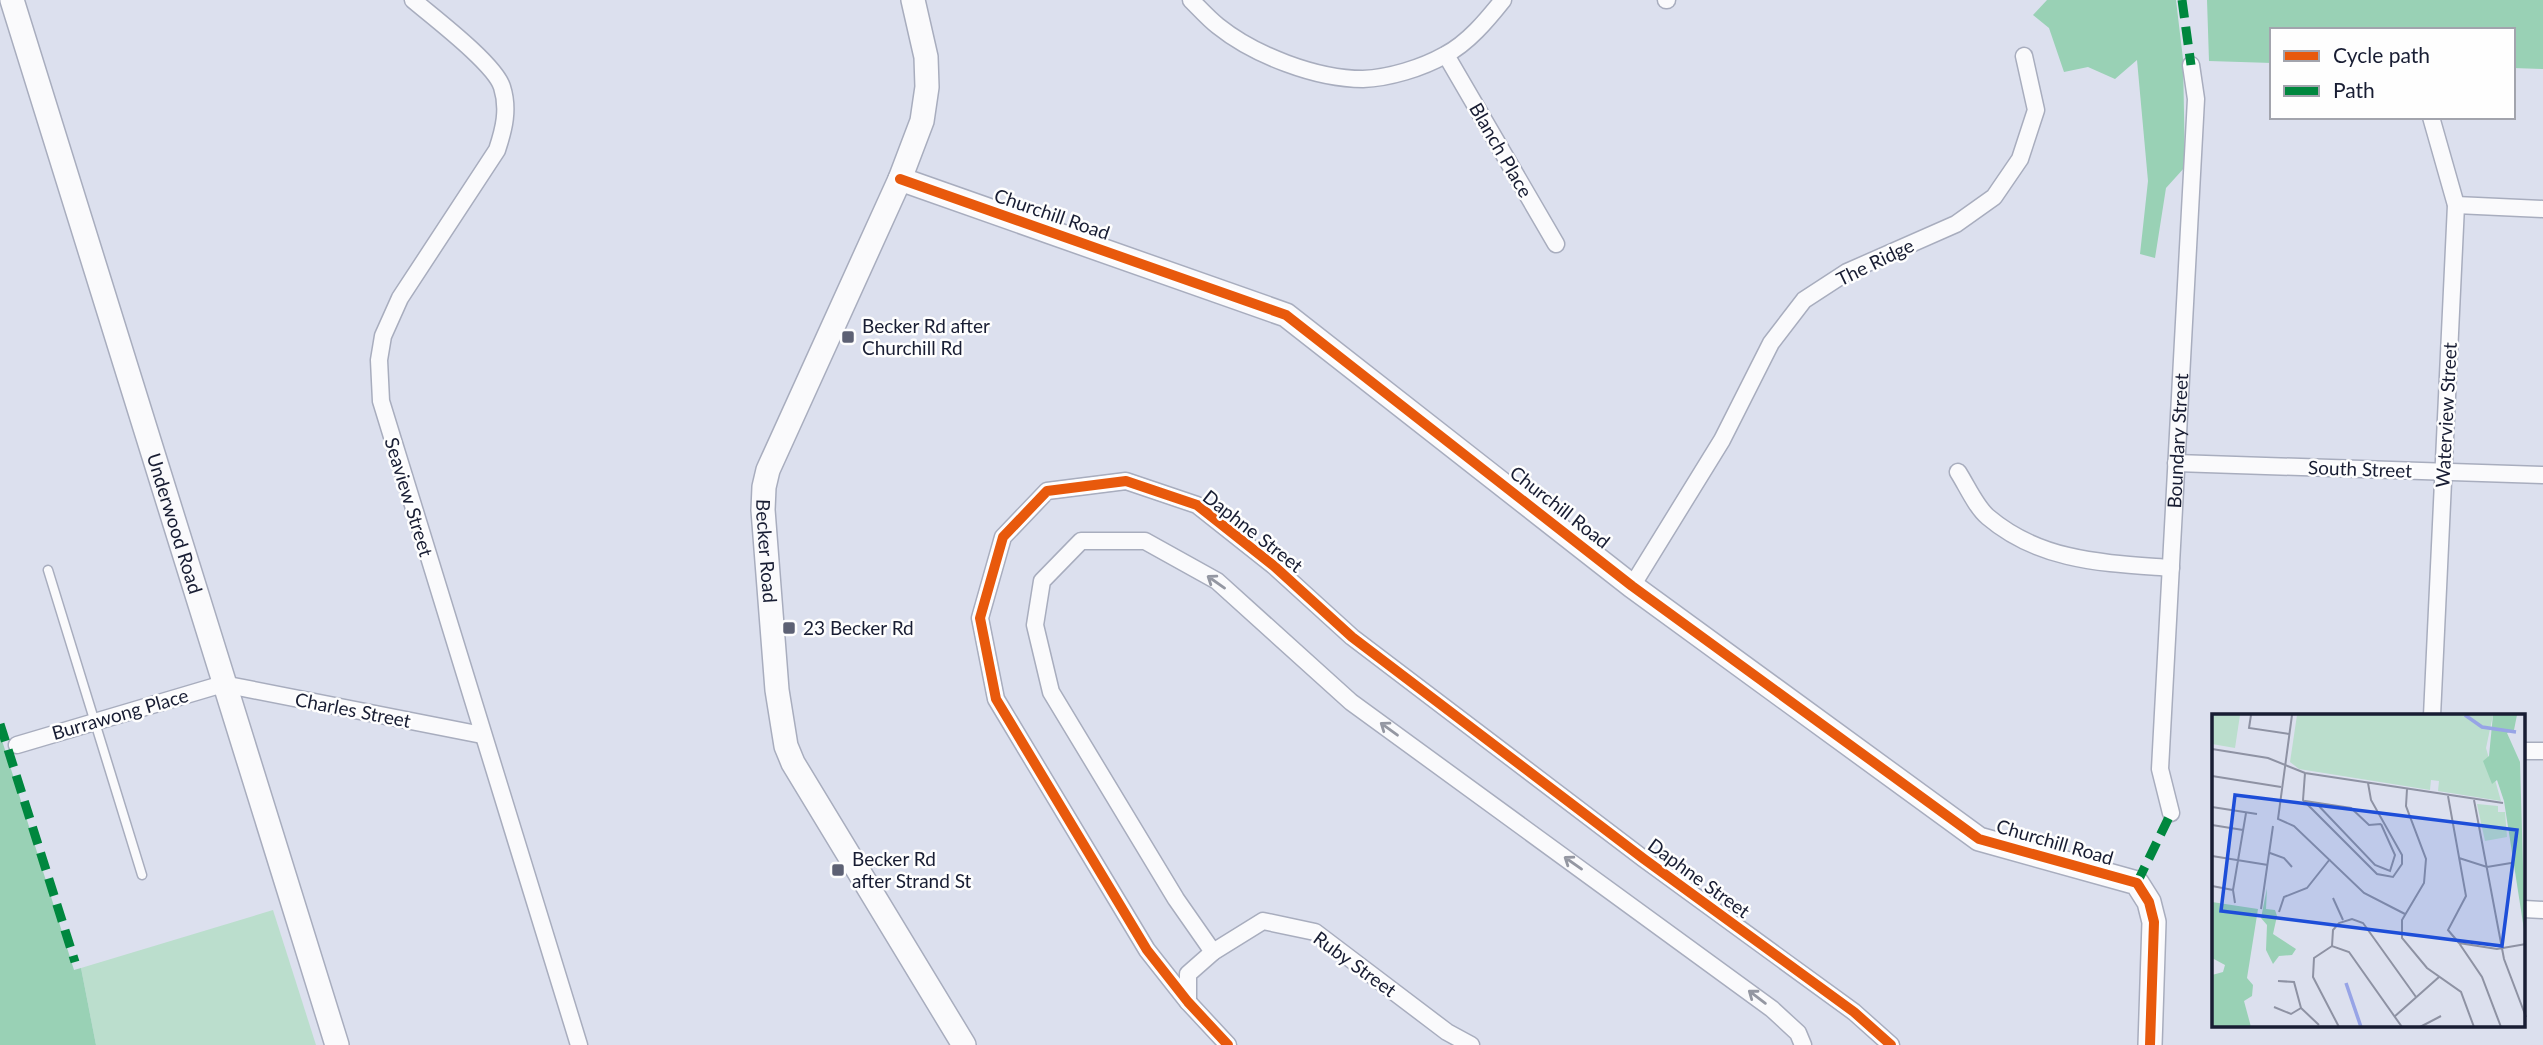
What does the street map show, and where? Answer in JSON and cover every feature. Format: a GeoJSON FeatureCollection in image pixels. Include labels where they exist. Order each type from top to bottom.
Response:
{"type":"FeatureCollection","features":[{"type":"Feature","properties":{"kind":"street","name":"Underwood Road"},"geometry":{"type":"LineString","coordinates":[[12,0],[337,1045]]}},
{"type":"Feature","properties":{"kind":"street","name":"Seaview Street"},"geometry":{"type":"LineString","coordinates":[[413,0],[476,54],[501,83],[506,123],[497,150],[400,298],[383,336],[379,360],[381,401],[579,1045]]}},
{"type":"Feature","properties":{"kind":"street","name":"Becker Road"},"geometry":{"type":"LineString","coordinates":[[913,0],[926,57],[927,87],[922,121],[900,179],[768,470],[763,510],[777,690],[790,754],[823,816],[964,1045]]}},
{"type":"Feature","properties":{"kind":"street"},"geometry":{"type":"LineString","coordinates":[[1191,0],[1219,27],[1265,55],[1320,74],[1363,79],[1406,71],[1446,55],[1480,27],[1503,0]]}},
{"type":"Feature","properties":{"kind":"street","name":"Blanch Place"},"geometry":{"type":"LineString","coordinates":[[1446,55],[1556,244]]}},
{"type":"Feature","properties":{"kind":"street","name":"The Ridge"},"geometry":{"type":"LineString","coordinates":[[1632,586],[1722,440],[1771,343],[1804,300],[1847,272],[1956,224],[1994,197],[2021,159],[2036,110],[2024,56]]}},
{"type":"Feature","properties":{"kind":"street","name":"Boundary Street"},"geometry":{"type":"LineString","coordinates":[[2171,813],[2160,769],[2196,99],[2191,65]]}},
{"type":"Feature","properties":{"kind":"street","name":"Waterview Street"},"geometry":{"type":"LineString","coordinates":[[2432,119],[2456,205],[2432,714]]}},
{"type":"Feature","properties":{"kind":"street","name":"Churchill Road"},"geometry":{"type":"LineString","coordinates":[[900,179],[1286,315],[1632,586],[1979,839],[2137,883],[2149,902],[2154,922],[2150,1045]]}},
{"type":"Feature","properties":{"kind":"street"},"geometry":{"type":"LineString","coordinates":[[2456,205],[2543,209]]}},
{"type":"Feature","properties":{"kind":"street","name":"South Street"},"geometry":{"type":"LineString","coordinates":[[2176,463],[2543,475]]}},
{"type":"Feature","properties":{"kind":"street"},"geometry":{"type":"LineString","coordinates":[[1958,472],[1986,516],[2034,545],[2086,561],[2171,568]]}},
{"type":"Feature","properties":{"kind":"street","name":"Daphne Street"},"geometry":{"type":"LineString","coordinates":[[1228,1045],[1188,1002],[1147,950],[996,699],[980,618],[1003,537],[1047,492],[1126,481],[1197,505],[1273,566],[1352,637],[1644,859],[1854,1012],[1891,1045]]}},
{"type":"Feature","properties":{"kind":"street"},"geometry":{"type":"LineString","coordinates":[[1213,952],[1176,899],[1051,692],[1035,625],[1042,581],[1082,541],[1145,541],[1217,581],[1351,702],[1772,1009],[1798,1033],[1804,1045]]}},
{"type":"Feature","properties":{"kind":"street","name":"Burrawong Place"},"geometry":{"type":"LineString","coordinates":[[17,745],[223,684]]}},
{"type":"Feature","properties":{"kind":"street","name":"Charles Street"},"geometry":{"type":"LineString","coordinates":[[223,684],[482,735]]}},
{"type":"Feature","properties":{"kind":"street","name":"Ruby Street"},"geometry":{"type":"LineString","coordinates":[[1188,1002],[1188,974],[1213,952],[1263,921],[1315,932],[1447,1032],[1471,1045]]}},
{"type":"Feature","properties":{"kind":"lane"},"geometry":{"type":"LineString","coordinates":[[48,570],[142,875]]}},
{"type":"Feature","properties":{"kind":"green space"},"geometry":{"type":"Polygon","coordinates":[[[2047,0],[2176,0],[2183,59],[2185,167],[2166,188],[2155,258],[2140,254],[2148,181],[2137,60],[2115,79],[2088,67],[2064,72],[2049,28],[2033,15],[2047,0]]]}},
{"type":"Feature","properties":{"kind":"green space"},"geometry":{"type":"Polygon","coordinates":[[[2207,0],[2543,0],[2543,69],[2515,68],[2515,28],[2270,28],[2270,63],[2209,61],[2207,0]]]}},
{"type":"Feature","properties":{"kind":"green space"},"geometry":{"type":"Polygon","coordinates":[[[0,734],[74,970],[81,968],[96,1045],[0,1045],[0,734]]]}},
{"type":"Feature","properties":{"kind":"green space"},"geometry":{"type":"Polygon","coordinates":[[[273,910],[316,1045],[96,1045],[81,968],[273,910]]]}},
{"type":"Feature","properties":{"kind":"marked path"},"geometry":{"type":"LineString","coordinates":[[2182,0],[2191,65]]}},
{"type":"Feature","properties":{"kind":"marked path"},"geometry":{"type":"LineString","coordinates":[[0,724],[75,962]]}},
{"type":"Feature","properties":{"kind":"marked path"},"geometry":{"type":"LineString","coordinates":[[2137,883],[2171,813]]}},
{"type":"Feature","properties":{"kind":"cycle path"},"geometry":{"type":"LineString","coordinates":[[900,179],[1286,315],[1632,586],[1979,839],[2137,883],[2149,902],[2154,922],[2150,1045]]}},
{"type":"Feature","properties":{"kind":"cycle path"},"geometry":{"type":"LineString","coordinates":[[1228,1045],[1188,1002],[1147,950],[996,699],[980,618],[1003,537],[1047,491],[1126,481],[1197,505],[1274,566],[1352,637],[1644,859],[1854,1012],[1891,1045]]}},
{"type":"Feature","properties":{"kind":"place","name":"Becker Rd after Churchill Rd"},"geometry":{"type":"Point","coordinates":[848,337]}},
{"type":"Feature","properties":{"kind":"place","name":"23 Becker Rd"},"geometry":{"type":"Point","coordinates":[789,628]}},
{"type":"Feature","properties":{"kind":"place","name":"Becker Rd after Strand St"},"geometry":{"type":"Point","coordinates":[838,870]}}]}
